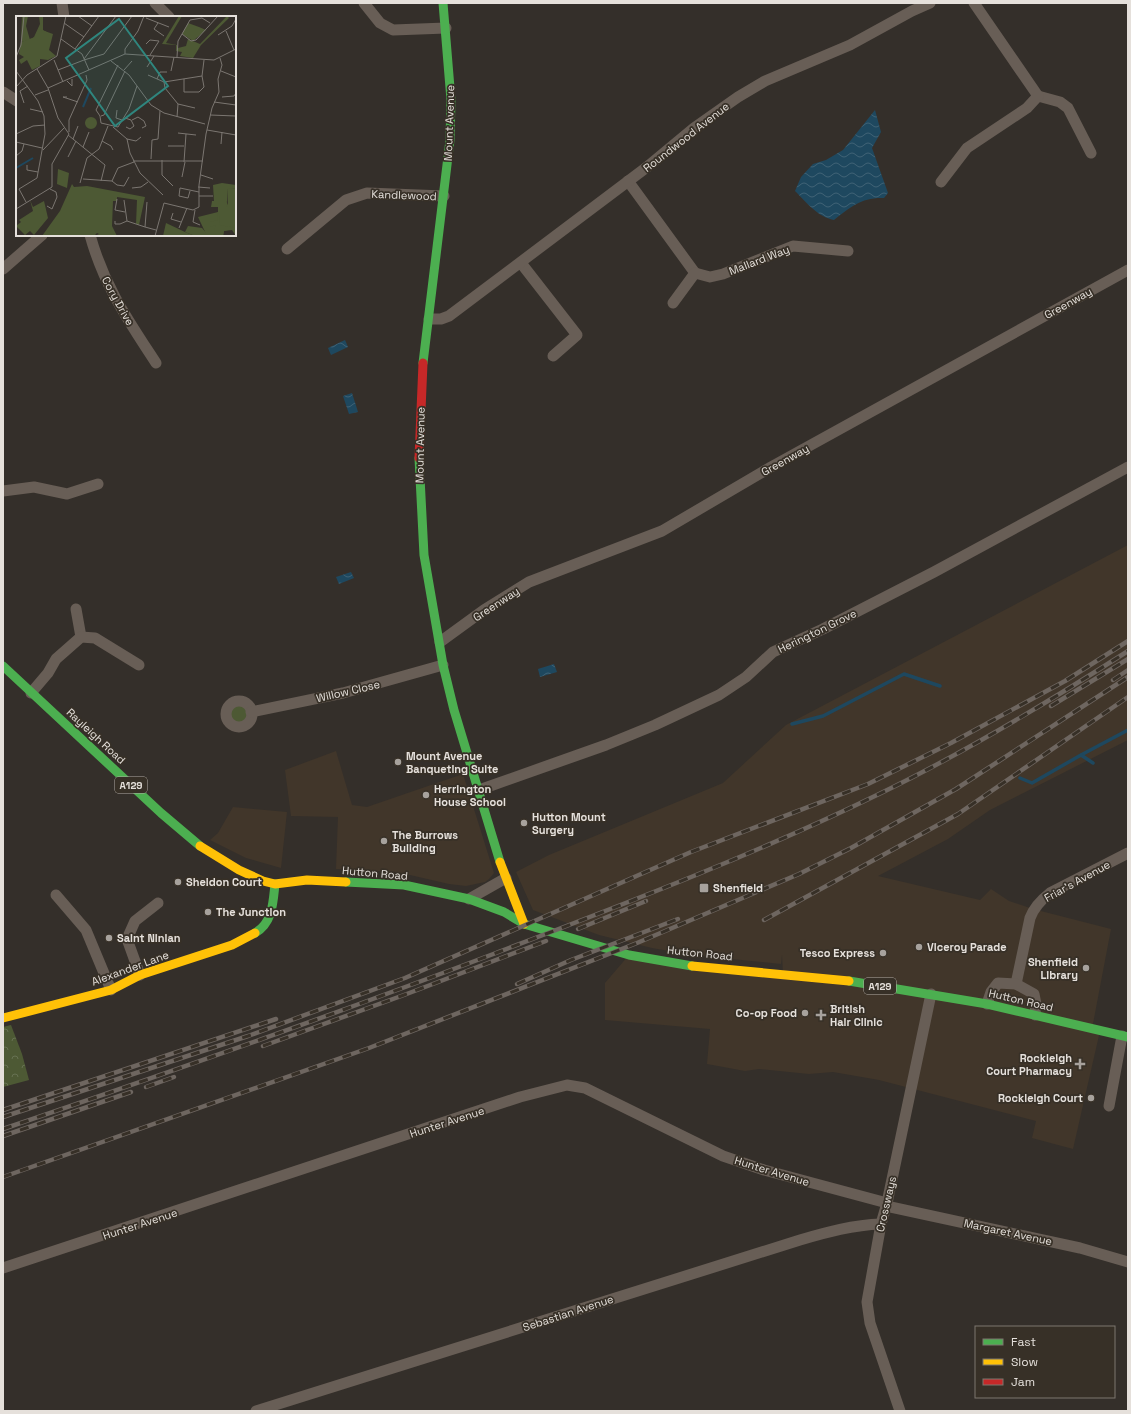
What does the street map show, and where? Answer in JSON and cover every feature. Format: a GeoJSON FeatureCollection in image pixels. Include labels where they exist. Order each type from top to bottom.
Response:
{"type":"FeatureCollection","features":[{"type":"Feature","properties":{"kind":"street"},"geometry":{"type":"LineString","coordinates":[[62,3],[64,16]]}},
{"type":"Feature","properties":{"kind":"street"},"geometry":{"type":"LineString","coordinates":[[155,3],[168,16]]}},
{"type":"Feature","properties":{"kind":"street"},"geometry":{"type":"LineString","coordinates":[[364,3],[380,23],[393,30],[446,28]]}},
{"type":"Feature","properties":{"kind":"street","name":"Mount Avenue"},"geometry":{"type":"LineString","coordinates":[[443,3],[451,100],[450,140],[423,358],[419,483],[424,555],[443,665],[454,710],[506,878],[524,924]]}},
{"type":"Feature","properties":{"kind":"street","name":"Roundwood Avenue"},"geometry":{"type":"LineString","coordinates":[[428,319],[440,319],[449,316],[628,181],[694,128],[758,85],[850,45],[910,7],[930,3]]}},
{"type":"Feature","properties":{"kind":"street"},"geometry":{"type":"LineString","coordinates":[[974,3],[1038,96],[1060,102],[1068,108],[1091,153]]}},
{"type":"Feature","properties":{"kind":"street"},"geometry":{"type":"LineString","coordinates":[[3,92],[16,101]]}},
{"type":"Feature","properties":{"kind":"street"},"geometry":{"type":"LineString","coordinates":[[941,182],[967,148],[1027,108],[1038,96]]}},
{"type":"Feature","properties":{"kind":"street"},"geometry":{"type":"LineString","coordinates":[[628,181],[695,273],[673,303]]}},
{"type":"Feature","properties":{"kind":"street","name":"Kandlewood"},"geometry":{"type":"LineString","coordinates":[[287,249],[346,200],[367,193],[444,196]]}},
{"type":"Feature","properties":{"kind":"street"},"geometry":{"type":"LineString","coordinates":[[3,268],[41,236]]}},
{"type":"Feature","properties":{"kind":"street","name":"Cory Drive"},"geometry":{"type":"LineString","coordinates":[[90,236],[106,282],[126,317],[156,363]]}},
{"type":"Feature","properties":{"kind":"street","name":"Mallard Way"},"geometry":{"type":"LineString","coordinates":[[695,273],[710,277],[723,274],[793,246],[848,251]]}},
{"type":"Feature","properties":{"kind":"street"},"geometry":{"type":"LineString","coordinates":[[521,263],[577,335],[553,356]]}},
{"type":"Feature","properties":{"kind":"street","name":"Greenway"},"geometry":{"type":"LineString","coordinates":[[440,642],[484,610],[529,582],[662,531],[771,467],[1128,270]]}},
{"type":"Feature","properties":{"kind":"street","name":"Herington Grove"},"geometry":{"type":"LineString","coordinates":[[479,790],[540,769],[648,728],[719,695],[746,677],[773,652],[823,629],[934,572],[1128,467]]}},
{"type":"Feature","properties":{"kind":"street"},"geometry":{"type":"LineString","coordinates":[[3,491],[34,487],[67,494],[98,484]]}},
{"type":"Feature","properties":{"kind":"street"},"geometry":{"type":"LineString","coordinates":[[76,609],[81,637]]}},
{"type":"Feature","properties":{"kind":"street"},"geometry":{"type":"LineString","coordinates":[[31,692],[48,673],[56,659],[81,637],[95,638],[139,665]]}},
{"type":"Feature","properties":{"kind":"street","name":"Willow Close"},"geometry":{"type":"LineString","coordinates":[[251,712],[343,693],[443,665]]}},
{"type":"Feature","properties":{"kind":"street","name":"Rayleigh Road"},"geometry":{"type":"LineString","coordinates":[[3,666],[161,813],[204,849],[239,870],[263,881],[274,884]]}},
{"type":"Feature","properties":{"kind":"street","name":"Friar's Avenue"},"geometry":{"type":"LineString","coordinates":[[1016,984],[1030,918],[1034,909],[1041,900],[1050,893],[1128,853]]}},
{"type":"Feature","properties":{"kind":"street"},"geometry":{"type":"LineString","coordinates":[[469,899],[506,878]]}},
{"type":"Feature","properties":{"kind":"street","name":"Hutton Road"},"geometry":{"type":"LineString","coordinates":[[274,884],[306,880],[404,885],[469,899],[504,912],[524,924],[630,955],[682,964],[855,982],[931,994],[986,1004],[1125,1036]]}},
{"type":"Feature","properties":{"kind":"street","name":"Alexander Lane"},"geometry":{"type":"LineString","coordinates":[[3,1018],[111,990],[140,975],[232,945],[258,931],[270,916],[273,907],[274,884]]}},
{"type":"Feature","properties":{"kind":"street"},"geometry":{"type":"LineString","coordinates":[[56,894],[86,930],[111,990]]}},
{"type":"Feature","properties":{"kind":"street"},"geometry":{"type":"LineString","coordinates":[[140,975],[127,939],[135,921],[158,903]]}},
{"type":"Feature","properties":{"kind":"street"},"geometry":{"type":"LineString","coordinates":[[986,1004],[991,992],[998,983],[1016,984],[1034,994],[1036,1004],[1035,1015]]}},
{"type":"Feature","properties":{"kind":"street","name":"Crossways"},"geometry":{"type":"LineString","coordinates":[[900,1411],[868,1312],[867,1302],[881,1224],[887,1205],[931,994]]}},
{"type":"Feature","properties":{"kind":"street"},"geometry":{"type":"LineString","coordinates":[[1109,1106],[1125,1036]]}},
{"type":"Feature","properties":{"kind":"street","name":"Hunter Avenue"},"geometry":{"type":"LineString","coordinates":[[3,1268],[520,1097],[567,1085],[585,1088],[723,1156],[764,1170],[887,1205]]}},
{"type":"Feature","properties":{"kind":"street","name":"Margaret Avenue"},"geometry":{"type":"LineString","coordinates":[[887,1205],[1065,1244],[1128,1262]]}},
{"type":"Feature","properties":{"kind":"street","name":"Sebastian Avenue"},"geometry":{"type":"LineString","coordinates":[[256,1411],[800,1240],[835,1230],[864,1225],[881,1224]]}},
{"type":"Feature","properties":{"kind":"shaded area"},"geometry":{"type":"Polygon","coordinates":[[[1128,545],[1128,740],[990,810],[948,839],[878,876],[980,900],[991,889],[1009,901],[1033,909],[1111,929],[1092,1029],[1100,1031],[1073,1149],[1032,1138],[1036,1121],[879,1080],[833,1072],[809,1074],[759,1069],[745,1071],[707,1064],[710,1029],[605,1020],[605,983],[629,955],[783,973],[782,955],[781,964],[692,955],[652,948],[599,935],[533,910],[516,872],[549,855],[723,783],[786,725],[1128,545]]]}},
{"type":"Feature","properties":{"kind":"shaded area"},"geometry":{"type":"Polygon","coordinates":[[[336,751],[352,805],[367,807],[463,774],[494,873],[485,882],[466,886],[449,884],[397,872],[336,869],[338,817],[291,816],[285,770],[336,751]]]}},
{"type":"Feature","properties":{"kind":"shaded area"},"geometry":{"type":"Polygon","coordinates":[[[233,807],[287,812],[281,868],[246,858],[210,840],[218,833],[233,807]]]}},
{"type":"Feature","properties":{"kind":"green space"},"geometry":{"type":"Polygon","coordinates":[[[238,703],[246,706],[249,714],[246,722],[238,725],[230,722],[227,714],[230,706],[238,703]]]}},
{"type":"Feature","properties":{"kind":"green space"},"geometry":{"type":"Polygon","coordinates":[[[11,1025],[22,1054],[29,1080],[3,1087],[3,1027],[11,1025]]]}},
{"type":"Feature","properties":{"kind":"water"},"geometry":{"type":"Polygon","coordinates":[[[875,110],[881,132],[872,148],[888,193],[884,198],[869,199],[857,204],[834,220],[823,216],[795,191],[801,177],[813,164],[826,160],[843,150],[875,110]]]}},
{"type":"Feature","properties":{"kind":"water"},"geometry":{"type":"Polygon","coordinates":[[[345,340],[348,347],[331,355],[328,348],[345,340]]]}},
{"type":"Feature","properties":{"kind":"water"},"geometry":{"type":"Polygon","coordinates":[[[352,393],[358,412],[349,414],[343,396],[352,393]]]}},
{"type":"Feature","properties":{"kind":"water"},"geometry":{"type":"Polygon","coordinates":[[[351,572],[354,578],[339,584],[336,577],[351,572]]]}},
{"type":"Feature","properties":{"kind":"water"},"geometry":{"type":"Polygon","coordinates":[[[554,664],[557,672],[540,677],[538,669],[554,664]]]}},
{"type":"Feature","properties":{"kind":"waterway"},"geometry":{"type":"LineString","coordinates":[[792,724],[823,716],[904,674],[940,686]]}},
{"type":"Feature","properties":{"kind":"waterway"},"geometry":{"type":"LineString","coordinates":[[1081,755],[1128,730]]}},
{"type":"Feature","properties":{"kind":"waterway"},"geometry":{"type":"LineString","coordinates":[[1020,778],[1032,783],[1081,755],[1093,763]]}},
{"type":"Feature","properties":{"kind":"railway"},"geometry":{"type":"LineString","coordinates":[[3,1117],[248,1036],[405,978],[691,852],[868,784],[951,743],[1065,681],[1128,641]]}},
{"type":"Feature","properties":{"kind":"railway"},"geometry":{"type":"LineString","coordinates":[[3,1129],[189,1065],[373,999],[592,916],[784,838],[877,795],[942,762],[1067,690],[1128,651]]}},
{"type":"Feature","properties":{"kind":"railway"},"geometry":{"type":"LineString","coordinates":[[1051,706],[1128,659]]}},
{"type":"Feature","properties":{"kind":"railway"},"geometry":{"type":"LineString","coordinates":[[1113,680],[1128,670]]}},
{"type":"Feature","properties":{"kind":"railway"},"geometry":{"type":"LineString","coordinates":[[3,1177],[369,1048],[637,943],[799,874],[851,848],[956,789],[1128,677]]}},
{"type":"Feature","properties":{"kind":"railway"},"geometry":{"type":"LineString","coordinates":[[764,920],[958,814],[1128,697]]}},
{"type":"Feature","properties":{"kind":"railway"},"geometry":{"type":"LineString","coordinates":[[578,929],[646,901]]}},
{"type":"Feature","properties":{"kind":"railway"},"geometry":{"type":"LineString","coordinates":[[517,984],[571,960],[678,919]]}},
{"type":"Feature","properties":{"kind":"railway"},"geometry":{"type":"LineString","coordinates":[[263,1046],[404,995],[546,941]]}},
{"type":"Feature","properties":{"kind":"railway"},"geometry":{"type":"LineString","coordinates":[[3,1110],[276,1019]]}},
{"type":"Feature","properties":{"kind":"railway"},"geometry":{"type":"LineString","coordinates":[[146,1087],[174,1077]]}},
{"type":"Feature","properties":{"kind":"railway"},"geometry":{"type":"LineString","coordinates":[[3,1136],[131,1092]]}},
{"type":"Feature","properties":{"kind":"traffic: fast"},"geometry":{"type":"LineString","coordinates":[[423,363],[450,140],[451,100],[443,3]]}},
{"type":"Feature","properties":{"kind":"traffic: fast"},"geometry":{"type":"LineString","coordinates":[[419,458],[424,555],[443,665],[454,710],[500,862]]}},
{"type":"Feature","properties":{"kind":"traffic: fast"},"geometry":{"type":"LineString","coordinates":[[3,666],[161,813],[200,846]]}},
{"type":"Feature","properties":{"kind":"traffic: fast"},"geometry":{"type":"LineString","coordinates":[[346,882],[404,885],[469,899],[504,912],[524,924],[629,955],[692,966]]}},
{"type":"Feature","properties":{"kind":"traffic: fast"},"geometry":{"type":"LineString","coordinates":[[255,933],[261,929],[269,918],[273,905],[275,884]]}},
{"type":"Feature","properties":{"kind":"traffic: fast"},"geometry":{"type":"LineString","coordinates":[[849,981],[987,1004],[1128,1037]]}},
{"type":"Feature","properties":{"kind":"traffic: slow"},"geometry":{"type":"LineString","coordinates":[[200,846],[239,870],[263,881],[275,884],[307,880],[346,882]]}},
{"type":"Feature","properties":{"kind":"traffic: slow"},"geometry":{"type":"LineString","coordinates":[[500,862],[524,924]]}},
{"type":"Feature","properties":{"kind":"traffic: slow"},"geometry":{"type":"LineString","coordinates":[[3,1018],[111,990],[140,975],[232,945],[255,933]]}},
{"type":"Feature","properties":{"kind":"traffic: slow"},"geometry":{"type":"LineString","coordinates":[[692,966],[849,981]]}},
{"type":"Feature","properties":{"kind":"traffic: jam"},"geometry":{"type":"LineString","coordinates":[[419,458],[423,363]]}},
{"type":"Feature","properties":{"kind":"place","name":"Mount Avenue Banqueting Suite"},"geometry":{"type":"Point","coordinates":[398,762]}},
{"type":"Feature","properties":{"kind":"place","name":"Herrington House School"},"geometry":{"type":"Point","coordinates":[426,795]}},
{"type":"Feature","properties":{"kind":"place","name":"Hutton Mount Surgery"},"geometry":{"type":"Point","coordinates":[524,823]}},
{"type":"Feature","properties":{"kind":"place","name":"The Burrows Building"},"geometry":{"type":"Point","coordinates":[384,841]}},
{"type":"Feature","properties":{"kind":"place","name":"Sheldon Court"},"geometry":{"type":"Point","coordinates":[178,882]}},
{"type":"Feature","properties":{"kind":"place","name":"Shenfield"},"geometry":{"type":"Point","coordinates":[704,888]}},
{"type":"Feature","properties":{"kind":"place","name":"The Junction"},"geometry":{"type":"Point","coordinates":[208,912]}},
{"type":"Feature","properties":{"kind":"place","name":"Saint Ninian"},"geometry":{"type":"Point","coordinates":[109,938]}},
{"type":"Feature","properties":{"kind":"place","name":"Viceroy Parade"},"geometry":{"type":"Point","coordinates":[919,947]}},
{"type":"Feature","properties":{"kind":"place","name":"Tesco Express"},"geometry":{"type":"Point","coordinates":[883,953]}},
{"type":"Feature","properties":{"kind":"place","name":"Shenfield Library"},"geometry":{"type":"Point","coordinates":[1086,968]}},
{"type":"Feature","properties":{"kind":"place","name":"Co-op Food"},"geometry":{"type":"Point","coordinates":[805,1013]}},
{"type":"Feature","properties":{"kind":"place","name":"British Hair Clinic"},"geometry":{"type":"Point","coordinates":[821,1015]}},
{"type":"Feature","properties":{"kind":"place","name":"Rockleigh Court Pharmacy"},"geometry":{"type":"Point","coordinates":[1080,1064]}},
{"type":"Feature","properties":{"kind":"place","name":"Rockleigh Court"},"geometry":{"type":"Point","coordinates":[1091,1098]}}]}
